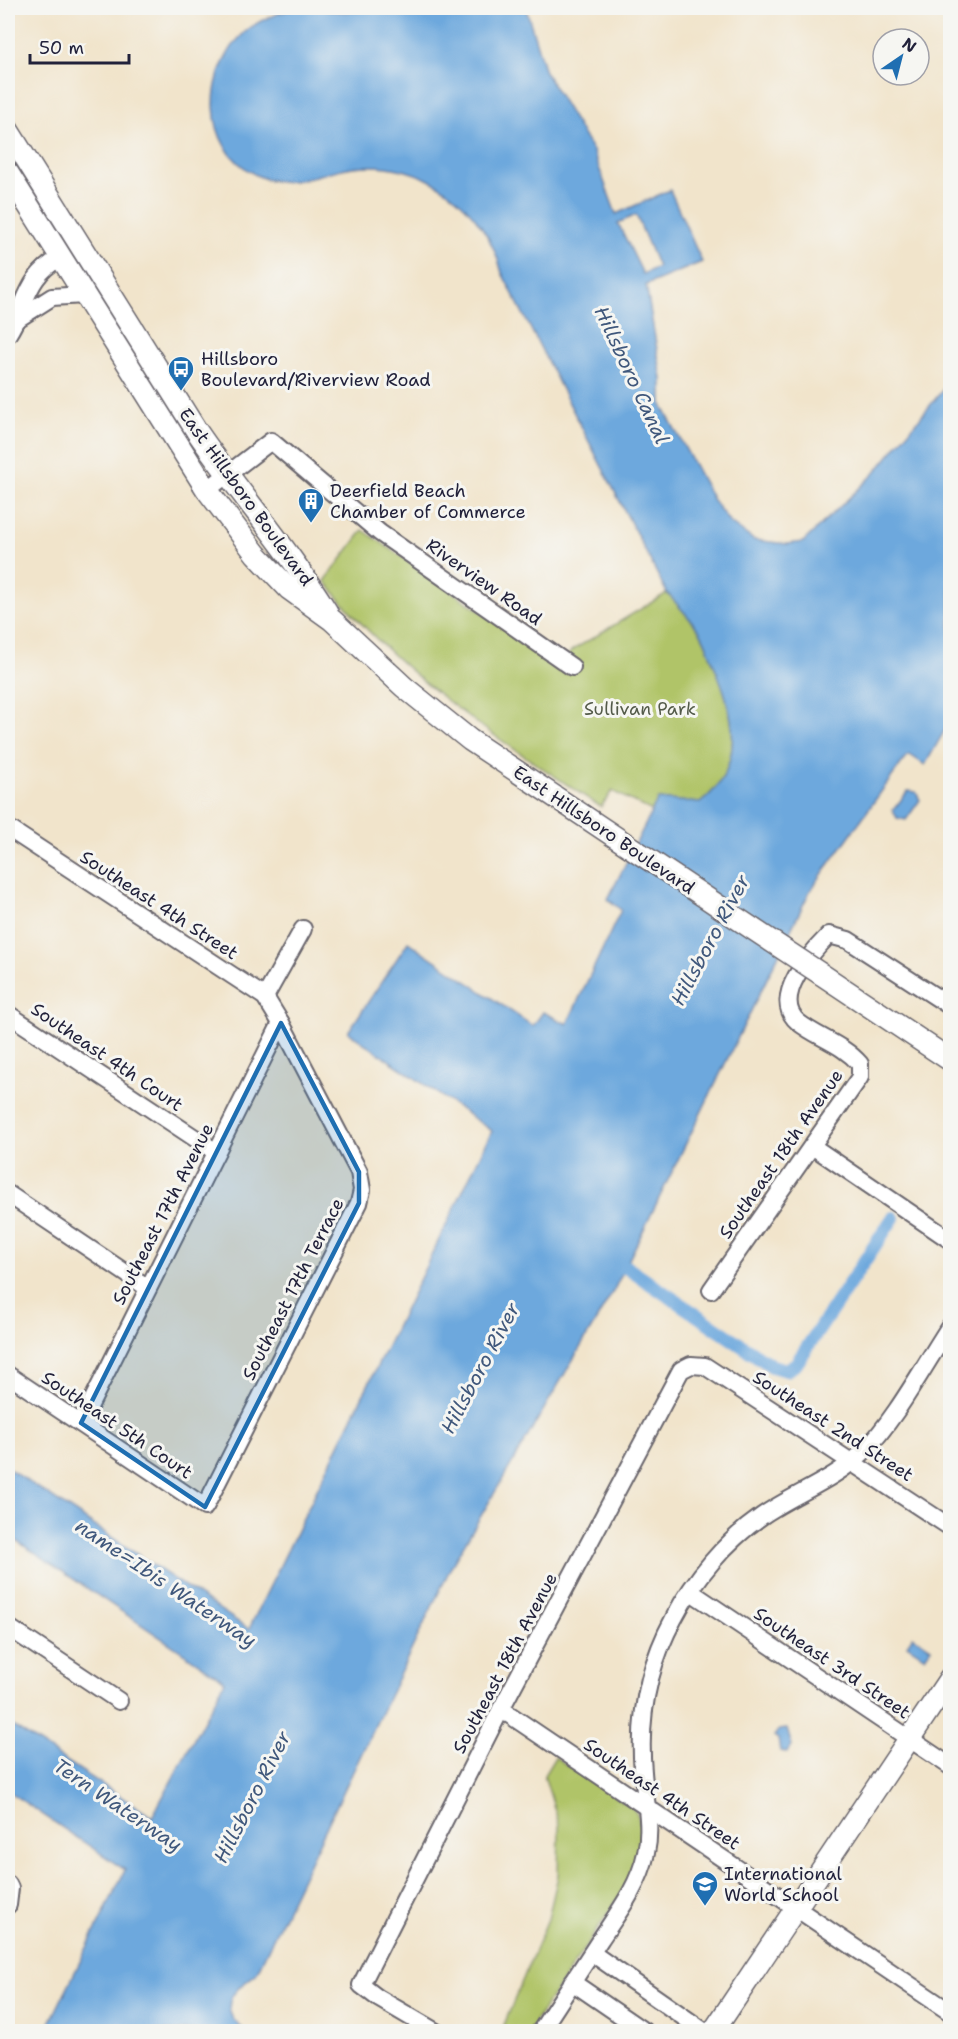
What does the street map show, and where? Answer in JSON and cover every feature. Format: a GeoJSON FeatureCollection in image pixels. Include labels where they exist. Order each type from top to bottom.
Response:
{"type":"FeatureCollection","features":[{"type":"Feature","properties":{"kind":"main road","name":"East Hillsboro Boulevard"},"geometry":{"type":"LineString","coordinates":[[8,130],[136,336],[227,476],[301,569],[332,620]]}},
{"type":"Feature","properties":{"kind":"main road","name":"East Hillsboro Boulevard"},"geometry":{"type":"LineString","coordinates":[[12,180],[207,490],[256,554],[289,589],[332,620],[440,717],[591,823],[951,1060]]}},
{"type":"Feature","properties":{"kind":"main road"},"geometry":{"type":"LineString","coordinates":[[12,180],[29,192],[51,226],[59,233],[71,231]]}},
{"type":"Feature","properties":{"kind":"main road"},"geometry":{"type":"LineString","coordinates":[[60,258],[86,270],[136,336]]}},
{"type":"Feature","properties":{"kind":"main road"},"geometry":{"type":"LineString","coordinates":[[712,2031],[951,1678]]}},
{"type":"Feature","properties":{"kind":"street"},"geometry":{"type":"LineString","coordinates":[[8,334],[18,318],[23,300],[44,267],[60,258]]}},
{"type":"Feature","properties":{"kind":"street"},"geometry":{"type":"LineString","coordinates":[[18,318],[52,297],[84,295]]}},
{"type":"Feature","properties":{"kind":"street","name":"Riverview Road"},"geometry":{"type":"LineString","coordinates":[[207,490],[271,441],[380,533],[572,667]]}},
{"type":"Feature","properties":{"kind":"street","name":"Southeast 4th Street"},"geometry":{"type":"LineString","coordinates":[[8,828],[264,997],[281,1023]]}},
{"type":"Feature","properties":{"kind":"street"},"geometry":{"type":"LineString","coordinates":[[264,997],[303,929]]}},
{"type":"Feature","properties":{"kind":"street","name":"Southeast 18th Avenue"},"geometry":{"type":"LineString","coordinates":[[711,1290],[860,1077],[860,1064],[850,1052],[799,1023],[792,1014],[788,1002],[791,987],[816,948],[829,935],[848,939],[951,1006]]}},
{"type":"Feature","properties":{"kind":"street","name":"Southeast 4th Court"},"geometry":{"type":"LineString","coordinates":[[8,1014],[216,1152]]}},
{"type":"Feature","properties":{"kind":"street","name":"Southeast 17th Avenue"},"geometry":{"type":"LineString","coordinates":[[81,1423],[281,1023]]}},
{"type":"Feature","properties":{"kind":"street","name":"Southeast 17th Terrace"},"geometry":{"type":"LineString","coordinates":[[205,1507],[359,1203],[362,1190],[359,1172],[281,1023]]}},
{"type":"Feature","properties":{"kind":"street"},"geometry":{"type":"LineString","coordinates":[[812,1146],[951,1240]]}},
{"type":"Feature","properties":{"kind":"street"},"geometry":{"type":"LineString","coordinates":[[8,1194],[148,1288]]}},
{"type":"Feature","properties":{"kind":"street"},"geometry":{"type":"LineString","coordinates":[[540,2031],[633,1889],[648,1840],[648,1808],[641,1724],[648,1682],[674,1617],[731,1542],[762,1516],[852,1461],[878,1435],[951,1326]]}},
{"type":"Feature","properties":{"kind":"street","name":"Southeast 18th Avenue"},"geometry":{"type":"LineString","coordinates":[[436,2031],[378,1998],[361,1985],[501,1709],[681,1371],[691,1365]]}},
{"type":"Feature","properties":{"kind":"street","name":"Southeast 2nd Street"},"geometry":{"type":"LineString","coordinates":[[691,1365],[705,1366],[951,1527]]}},
{"type":"Feature","properties":{"kind":"street","name":"Southeast 5th Court"},"geometry":{"type":"LineString","coordinates":[[8,1375],[205,1507]]}},
{"type":"Feature","properties":{"kind":"street","name":"Southeast 3rd Street"},"geometry":{"type":"LineString","coordinates":[[691,1592],[951,1766]]}},
{"type":"Feature","properties":{"kind":"street"},"geometry":{"type":"LineString","coordinates":[[8,1627],[119,1701]]}},
{"type":"Feature","properties":{"kind":"street","name":"Southeast 4th Street"},"geometry":{"type":"LineString","coordinates":[[501,1709],[951,2012]]}},
{"type":"Feature","properties":{"kind":"street"},"geometry":{"type":"LineString","coordinates":[[8,1905],[9,1886]]}},
{"type":"Feature","properties":{"kind":"street"},"geometry":{"type":"LineString","coordinates":[[591,1953],[705,2031]]}},
{"type":"Feature","properties":{"kind":"street"},"geometry":{"type":"LineString","coordinates":[[572,1982],[645,2031]]}},
{"type":"Feature","properties":{"kind":"highlighted area"},"geometry":{"type":"Polygon","coordinates":[[[281,1023],[359,1172],[359,1203],[205,1507],[81,1423],[281,1023]]]}},
{"type":"Feature","properties":{"kind":"green space","name":"Sullivan Park"},"geometry":{"type":"Polygon","coordinates":[[[363,530],[561,667],[571,651],[667,593],[702,636],[727,702],[731,721],[731,756],[725,773],[715,789],[700,803],[658,799],[652,811],[612,791],[601,807],[489,732],[418,677],[385,648],[325,581],[363,530]]]}},
{"type":"Feature","properties":{"kind":"green space"},"geometry":{"type":"Polygon","coordinates":[[[555,1757],[633,1808],[638,1815],[640,1839],[632,1872],[623,1891],[529,2031],[501,2032],[548,1919],[558,1876],[559,1824],[544,1775],[555,1757]]]}},
{"type":"Feature","properties":{"kind":"water"},"geometry":{"type":"Polygon","coordinates":[[[299,8],[344,12],[369,8],[526,8],[545,72],[593,151],[616,214],[670,190],[702,262],[646,285],[662,379],[662,405],[713,500],[730,523],[754,540],[787,544],[803,542],[874,474],[950,381],[950,721],[925,765],[910,755],[906,757],[810,891],[613,1292],[452,1565],[256,1974],[235,1992],[232,1998],[230,2010],[232,2017],[245,2031],[46,2031],[125,1870],[8,1791],[8,1723],[152,1817],[225,1681],[8,1535],[8,1468],[249,1629],[492,1131],[348,1032],[408,942],[533,1026],[543,1012],[567,1024],[621,910],[608,899],[658,799],[700,803],[715,789],[725,773],[731,756],[731,721],[727,702],[704,640],[700,632],[667,593],[502,273],[494,249],[482,227],[448,192],[427,179],[404,170],[379,166],[353,167],[293,181],[269,180],[256,175],[238,162],[225,146],[217,127],[214,107],[216,87],[222,66],[231,48],[245,32],[264,19],[299,8]],[[636,215],[618,223],[643,274],[658,267],[636,215]]]}},
{"type":"Feature","properties":{"kind":"water"},"geometry":{"type":"Polygon","coordinates":[[[908,791],[916,792],[920,800],[906,820],[897,818],[893,810],[908,791]]]}},
{"type":"Feature","properties":{"kind":"water"},"geometry":{"type":"Polygon","coordinates":[[[913,1636],[931,1648],[925,1657],[907,1645],[913,1636]]]}},
{"type":"Feature","properties":{"kind":"water"},"geometry":{"type":"Polygon","coordinates":[[[787,1729],[792,1746],[787,1752],[780,1751],[778,1739],[774,1736],[779,1730],[787,1729]]]}},
{"type":"Feature","properties":{"kind":"waterway"},"geometry":{"type":"LineString","coordinates":[[611,1257],[772,1366],[786,1370],[796,1364],[893,1218]]}},
{"type":"Feature","properties":{"kind":"place","name":"Hillsboro Boulevard/Riverview Road"},"geometry":{"type":"Point","coordinates":[181,392]}},
{"type":"Feature","properties":{"kind":"place","name":"Deerfield Beach Chamber of Commerce"},"geometry":{"type":"Point","coordinates":[311,524]}},
{"type":"Feature","properties":{"kind":"place","name":"International World School"},"geometry":{"type":"Point","coordinates":[705,1907]}},
{"type":"Feature","properties":{"kind":"water label","name":"Hillsboro Canal"},"geometry":{"type":"Point","coordinates":[632,375]}},
{"type":"Feature","properties":{"kind":"water label","name":"Hillsboro River"},"geometry":{"type":"Point","coordinates":[710,940]}},
{"type":"Feature","properties":{"kind":"water label","name":"Hillsboro River"},"geometry":{"type":"Point","coordinates":[480,1368]}},
{"type":"Feature","properties":{"kind":"water label","name":"name=Ibis Waterway"},"geometry":{"type":"Point","coordinates":[166,1583]}},
{"type":"Feature","properties":{"kind":"water label","name":"Hillsboro River"},"geometry":{"type":"Point","coordinates":[252,1797]}},
{"type":"Feature","properties":{"kind":"water label","name":"Tern Waterway"},"geometry":{"type":"Point","coordinates":[118,1805]}}]}
